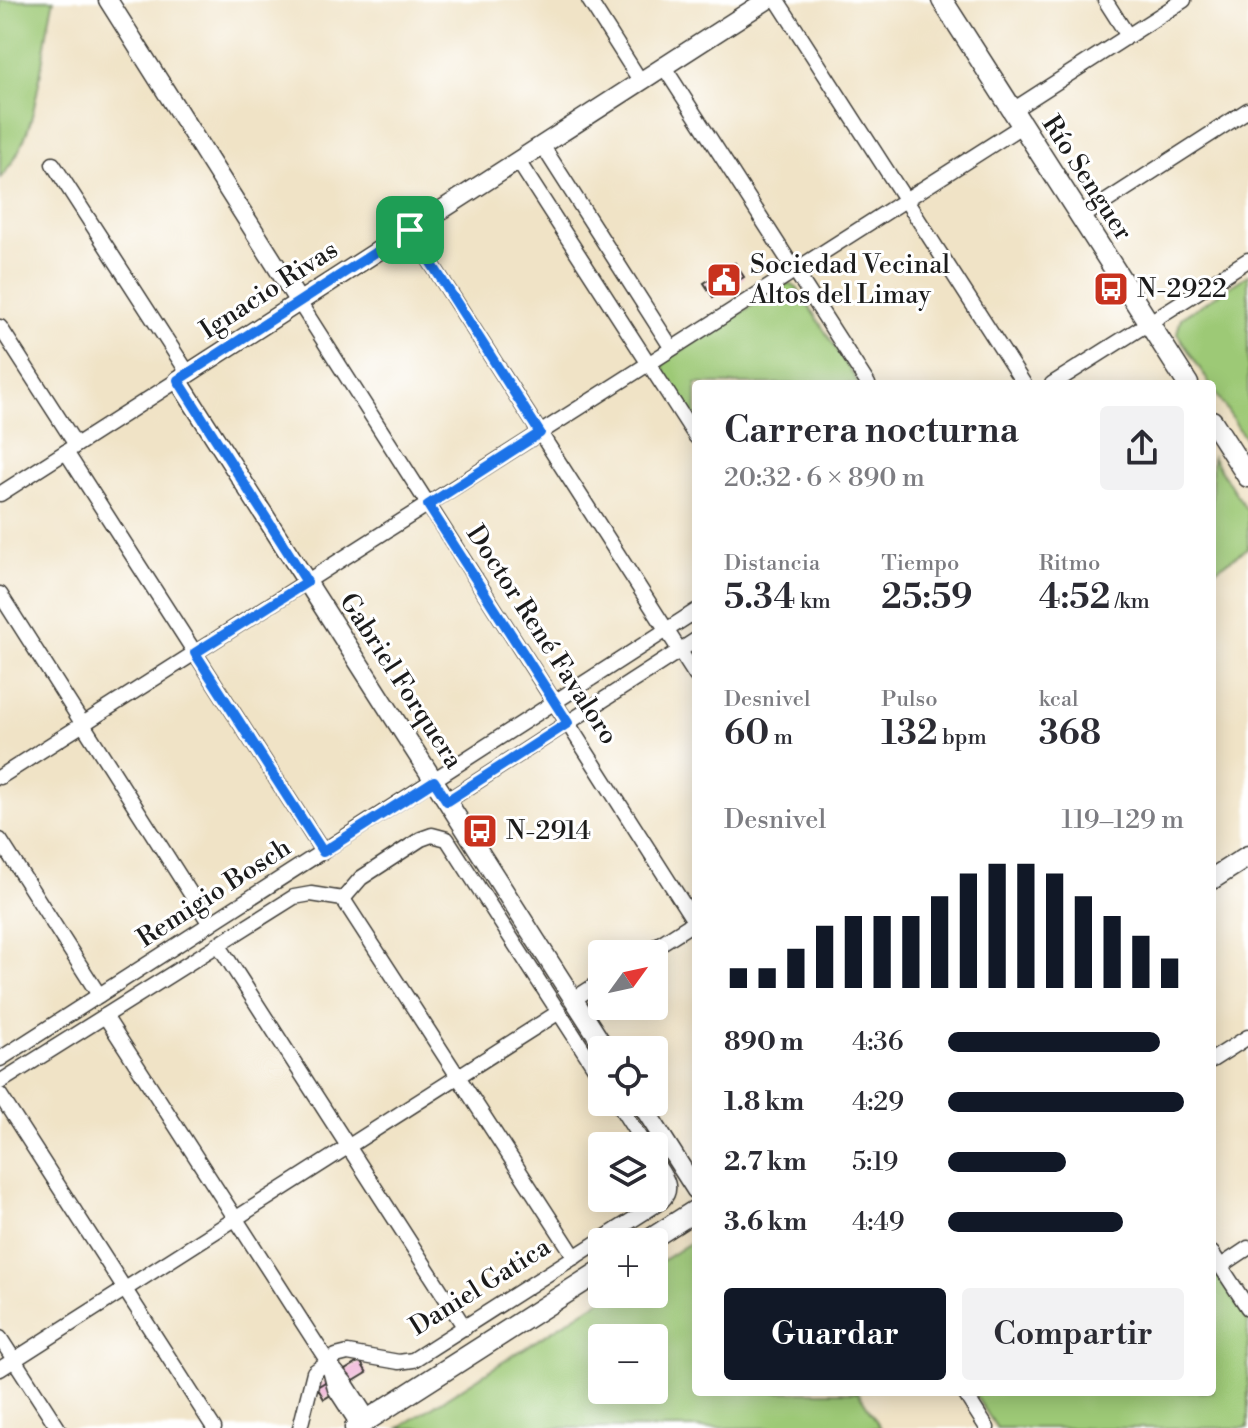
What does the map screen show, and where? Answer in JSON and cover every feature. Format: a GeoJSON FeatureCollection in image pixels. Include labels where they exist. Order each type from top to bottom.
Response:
{"type":"FeatureCollection","features":[{"type":"Feature","properties":{"kind":"main road","name":"Río Senguer"},"geometry":{"type":"LineString","coordinates":[[942,0],[1185,380]]}},
{"type":"Feature","properties":{"kind":"main road"},"geometry":{"type":"LineString","coordinates":[[1216,427],[1248,477]]}},
{"type":"Feature","properties":{"kind":"main road"},"geometry":{"type":"LineString","coordinates":[[1216,876],[1248,856]]}},
{"type":"Feature","properties":{"kind":"main road"},"geometry":{"type":"LineString","coordinates":[[668,1228],[692,1213]]}},
{"type":"Feature","properties":{"kind":"main road","name":"Daniel Gatica"},"geometry":{"type":"LineString","coordinates":[[361,1424],[588,1279]]}},
{"type":"Feature","properties":{"kind":"street","name":"Doctor René Favaloro"},"geometry":{"type":"LineString","coordinates":[[108,0],[692,917]]}},
{"type":"Feature","properties":{"kind":"street"},"geometry":{"type":"LineString","coordinates":[[589,0],[641,82]]}},
{"type":"Feature","properties":{"kind":"street","name":"Ignacio Rivas"},"geometry":{"type":"LineString","coordinates":[[0,494],[767,0]]}},
{"type":"Feature","properties":{"kind":"street"},"geometry":{"type":"LineString","coordinates":[[777,0],[1021,380]]}},
{"type":"Feature","properties":{"kind":"street"},"geometry":{"type":"LineString","coordinates":[[1105,0],[1128,36]]}},
{"type":"Feature","properties":{"kind":"street"},"geometry":{"type":"LineString","coordinates":[[0,777],[905,200],[1128,36],[1184,0]]}},
{"type":"Feature","properties":{"kind":"street"},"geometry":{"type":"LineString","coordinates":[[664,67],[865,380]]}},
{"type":"Feature","properties":{"kind":"street"},"geometry":{"type":"LineString","coordinates":[[1082,217],[1248,110]]}},
{"type":"Feature","properties":{"kind":"street"},"geometry":{"type":"LineString","coordinates":[[542,145],[671,347]]}},
{"type":"Feature","properties":{"kind":"street"},"geometry":{"type":"LineString","coordinates":[[518,161],[692,431]]}},
{"type":"Feature","properties":{"kind":"street","name":"Gabriel Forquera"},"geometry":{"type":"LineString","coordinates":[[53,164],[307,582],[597,1036]]}},
{"type":"Feature","properties":{"kind":"street"},"geometry":{"type":"LineString","coordinates":[[410,230],[692,670]]}},
{"type":"Feature","properties":{"kind":"street"},"geometry":{"type":"LineString","coordinates":[[1058,380],[1248,260]]}},
{"type":"Feature","properties":{"kind":"street"},"geometry":{"type":"LineString","coordinates":[[0,327],[195,653],[323,852]]}},
{"type":"Feature","properties":{"kind":"street"},"geometry":{"type":"LineString","coordinates":[[0,594],[210,924]]}},
{"type":"Feature","properties":{"kind":"street","name":"Remigio Bosch"},"geometry":{"type":"LineString","coordinates":[[0,1059],[692,614]]}},
{"type":"Feature","properties":{"kind":"street"},"geometry":{"type":"LineString","coordinates":[[447,801],[692,642]]}},
{"type":"Feature","properties":{"kind":"street"},"geometry":{"type":"LineString","coordinates":[[575,1257],[343,899],[361,878],[421,839],[437,835],[447,839],[588,1057]]}},
{"type":"Feature","properties":{"kind":"street"},"geometry":{"type":"LineString","coordinates":[[0,840],[99,995]]}},
{"type":"Feature","properties":{"kind":"street","name":"Remigio Bosch"},"geometry":{"type":"LineString","coordinates":[[0,1082],[299,895],[343,899]]}},
{"type":"Feature","properties":{"kind":"street"},"geometry":{"type":"LineString","coordinates":[[666,940],[692,924]]}},
{"type":"Feature","properties":{"kind":"street"},"geometry":{"type":"LineString","coordinates":[[218,944],[465,1328]]}},
{"type":"Feature","properties":{"kind":"street"},"geometry":{"type":"LineString","coordinates":[[574,999],[588,990]]}},
{"type":"Feature","properties":{"kind":"street"},"geometry":{"type":"LineString","coordinates":[[0,1369],[559,1012]]}},
{"type":"Feature","properties":{"kind":"street"},"geometry":{"type":"LineString","coordinates":[[105,1016],[328,1362],[335,1389],[361,1424]]}},
{"type":"Feature","properties":{"kind":"street"},"geometry":{"type":"LineString","coordinates":[[1216,1057],[1248,1037]]}},
{"type":"Feature","properties":{"kind":"street"},"geometry":{"type":"LineString","coordinates":[[0,1095],[214,1428]]}},
{"type":"Feature","properties":{"kind":"street"},"geometry":{"type":"LineString","coordinates":[[649,1116],[692,1184]]}},
{"type":"Feature","properties":{"kind":"street","name":"Daniel Gatica"},"geometry":{"type":"LineString","coordinates":[[328,1362],[348,1353],[409,1362],[645,1212]]}},
{"type":"Feature","properties":{"kind":"street"},"geometry":{"type":"LineString","coordinates":[[1221,1266],[1248,1248]]}},
{"type":"Feature","properties":{"kind":"street"},"geometry":{"type":"LineString","coordinates":[[1216,1259],[1248,1308]]}},
{"type":"Feature","properties":{"kind":"street"},"geometry":{"type":"LineString","coordinates":[[0,1338],[58,1428]]}},
{"type":"Feature","properties":{"kind":"street"},"geometry":{"type":"LineString","coordinates":[[300,1428],[314,1372],[328,1362]]}},
{"type":"Feature","properties":{"kind":"street"},"geometry":{"type":"LineString","coordinates":[[967,1396],[987,1428]]}},
{"type":"Feature","properties":{"kind":"green space"},"geometry":{"type":"Polygon","coordinates":[[[0,0],[54,0],[32,117],[14,160],[0,178],[0,0]]]}},
{"type":"Feature","properties":{"kind":"green space"},"geometry":{"type":"Polygon","coordinates":[[[1248,275],[1248,443],[1216,393],[1216,380],[1207,380],[1177,333],[1181,318],[1248,275]]]}},
{"type":"Feature","properties":{"kind":"green space"},"geometry":{"type":"Polygon","coordinates":[[[788,283],[797,288],[856,380],[692,380],[692,415],[666,374],[663,367],[665,361],[788,283]]]}},
{"type":"Feature","properties":{"kind":"green space"},"geometry":{"type":"Polygon","coordinates":[[[1216,463],[1248,512],[1248,548],[1216,569],[1216,463]]]}},
{"type":"Feature","properties":{"kind":"green space"},"geometry":{"type":"Polygon","coordinates":[[[692,1242],[692,1396],[861,1396],[881,1428],[399,1428],[588,1308],[668,1308],[668,1257],[692,1242]]]}},
{"type":"Feature","properties":{"kind":"green space"},"geometry":{"type":"Polygon","coordinates":[[[1216,1271],[1248,1321],[1248,1428],[997,1428],[976,1396],[1216,1396],[1216,1271]]]}},
{"type":"Feature","properties":{"kind":"building","name":"Sociedad Vecinal Altos del Limay"},"geometry":{"type":"Polygon","coordinates":[[[735,263],[744,277],[713,297],[704,283],[735,263]]]}},
{"type":"Feature","properties":{"kind":"building"},"geometry":{"type":"Polygon","coordinates":[[[360,1361],[367,1373],[324,1399],[317,1387],[360,1361]]]}},
{"type":"Feature","properties":{"kind":"place","name":"Sociedad Vecinal Altos del Limay"},"geometry":{"type":"Point","coordinates":[724,280]}},
{"type":"Feature","properties":{"kind":"place","name":"N-2922"},"geometry":{"type":"Point","coordinates":[1111,289]}},
{"type":"Feature","properties":{"kind":"place","name":"N-2914"},"geometry":{"type":"Point","coordinates":[480,831]}},
{"type":"Feature","properties":{"kind":"route"},"geometry":{"type":"LineString","coordinates":[[410,230],[540,433],[428,505],[568,723],[447,801],[434,781],[323,852],[195,653],[307,582],[178,380],[410,230]]}}]}
